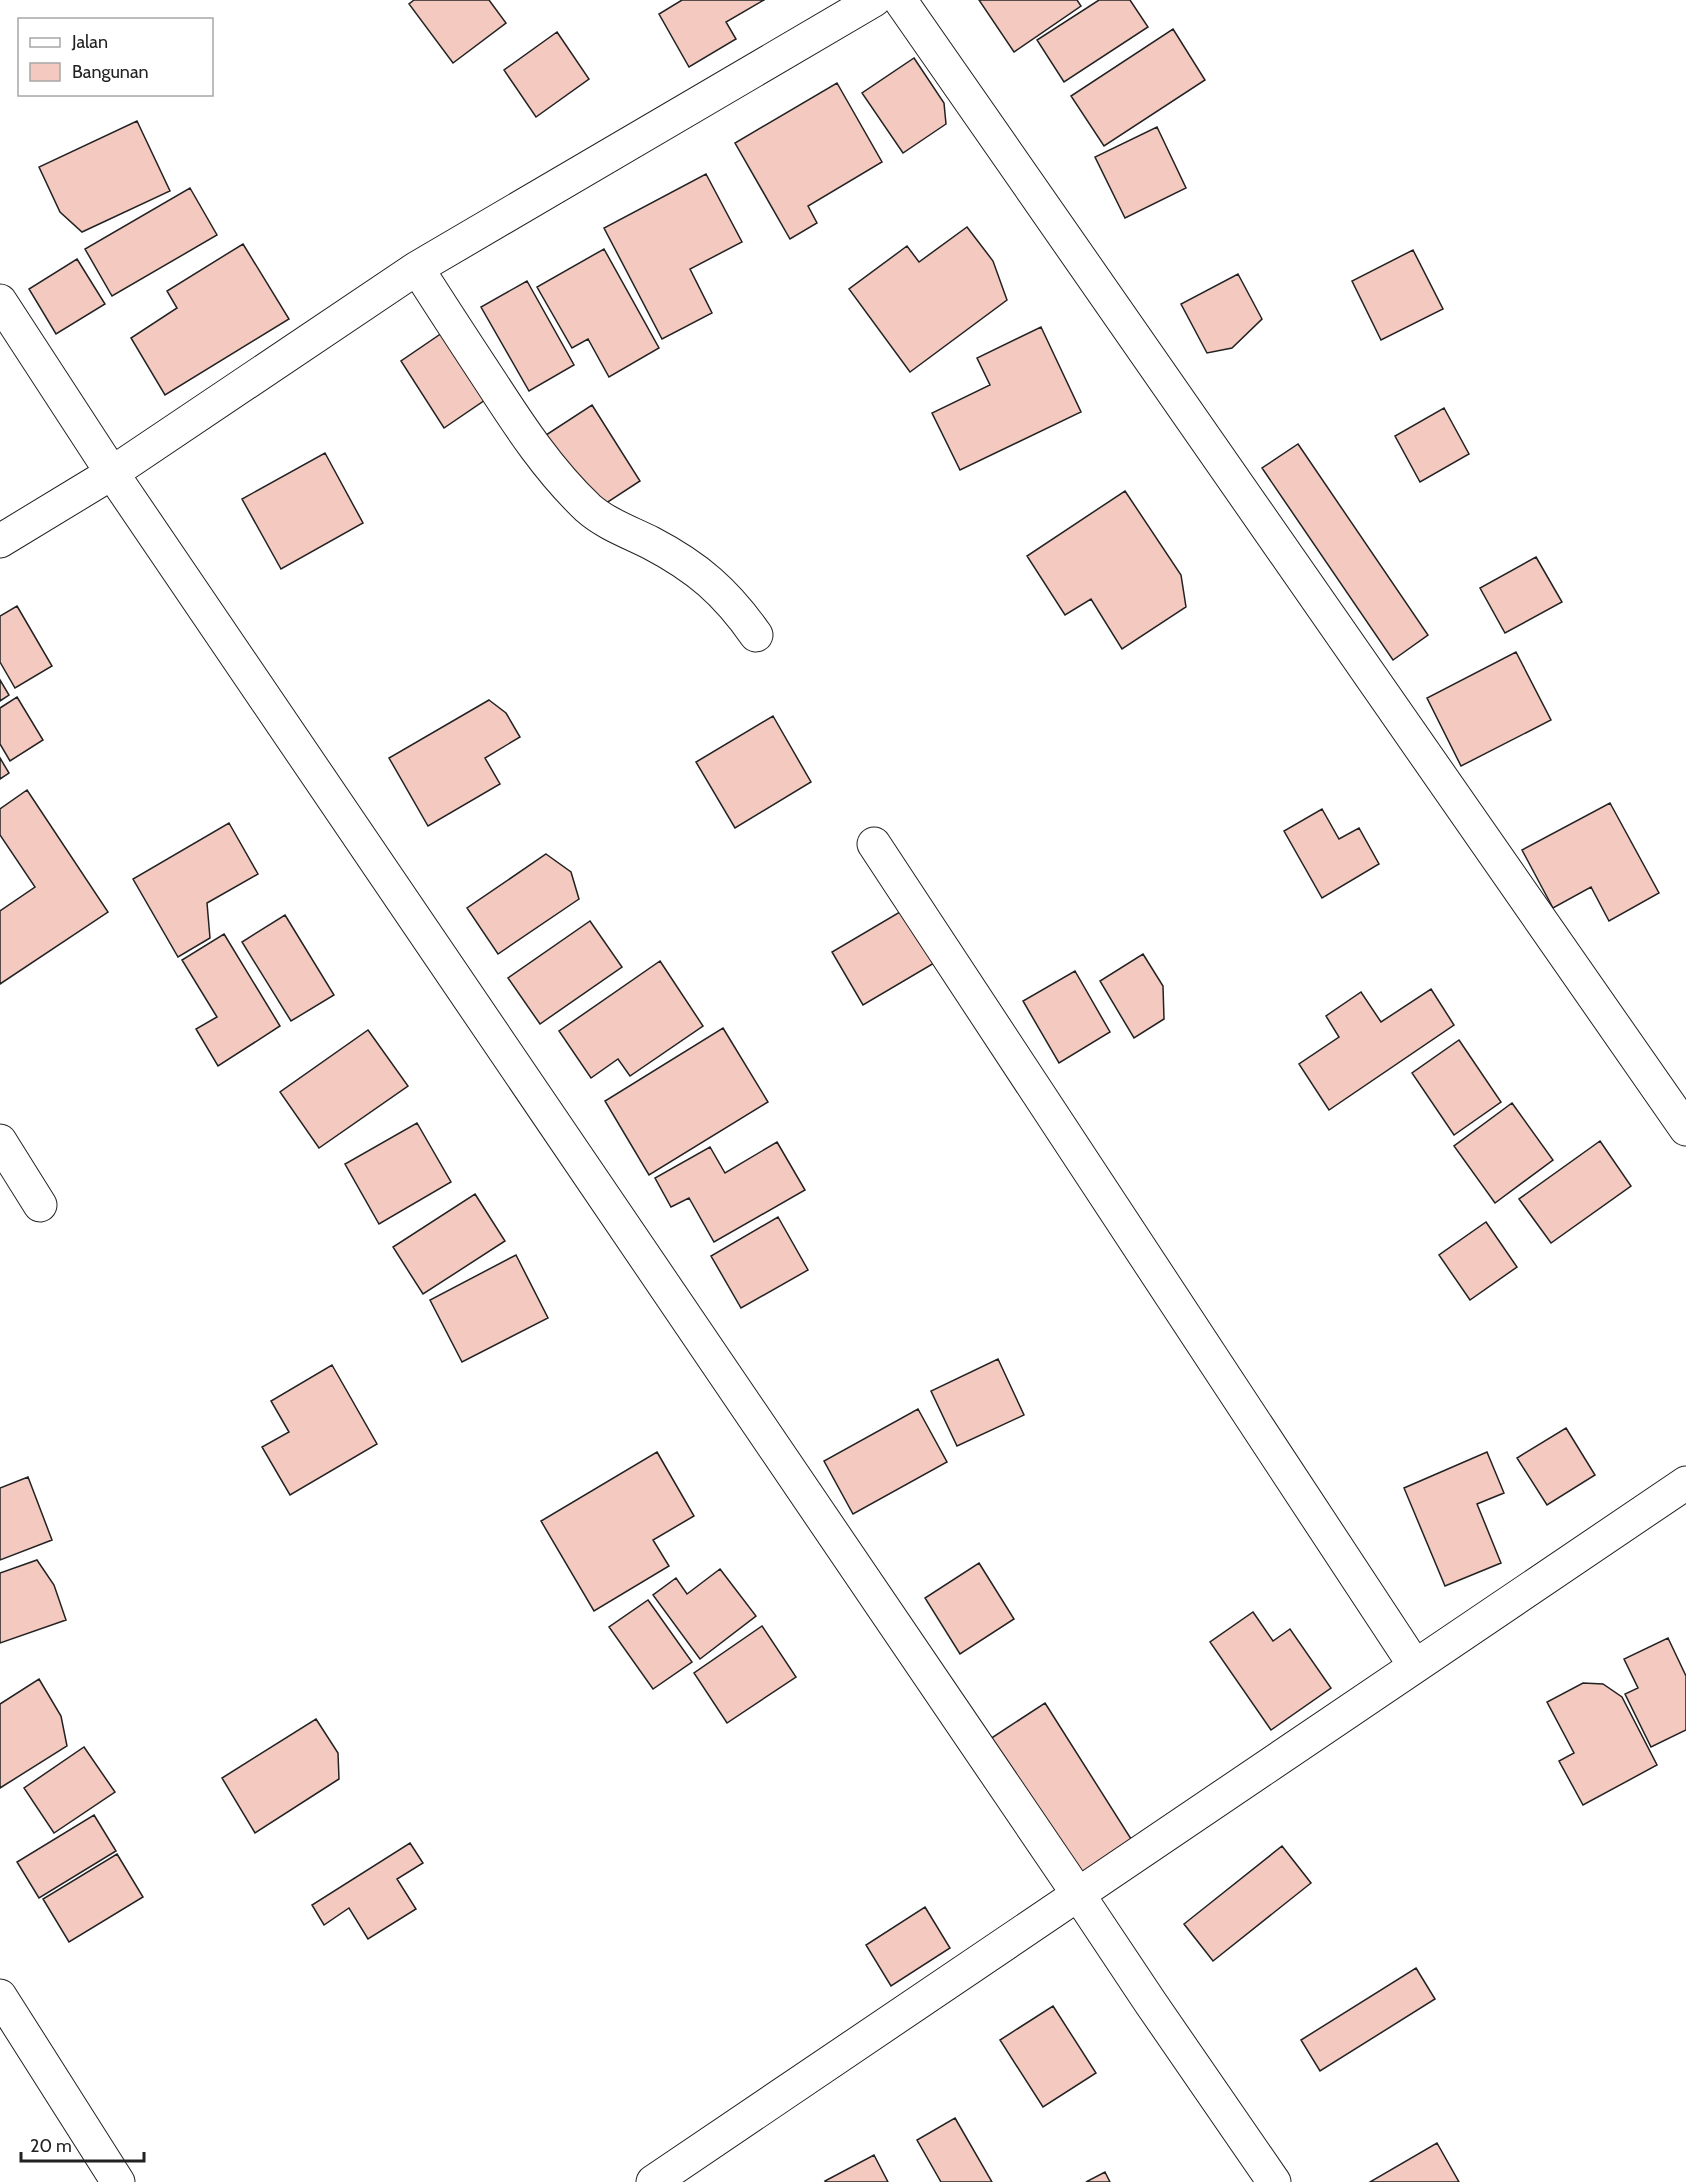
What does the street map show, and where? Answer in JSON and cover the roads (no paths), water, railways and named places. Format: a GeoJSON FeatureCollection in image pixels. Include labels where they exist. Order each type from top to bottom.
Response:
{"type":"FeatureCollection","features":[{"type":"Feature","properties":{"kind":"street"},"geometry":{"type":"LineString","coordinates":[[0,541],[112,473],[417,268],[874,0]]}},
{"type":"Feature","properties":{"kind":"street"},"geometry":{"type":"LineString","coordinates":[[900,0],[1686,1128]]}},
{"type":"Feature","properties":{"kind":"street"},"geometry":{"type":"LineString","coordinates":[[417,268],[515,420],[559,480],[590,510],[613,525],[683,561],[715,585],[736,606],[756,635]]}},
{"type":"Feature","properties":{"kind":"street"},"geometry":{"type":"LineString","coordinates":[[0,301],[112,473],[1274,2182]]}},
{"type":"Feature","properties":{"kind":"street"},"geometry":{"type":"LineString","coordinates":[[874,844],[1415,1666]]}},
{"type":"Feature","properties":{"kind":"street"},"geometry":{"type":"LineString","coordinates":[[0,1141],[40,1205]]}},
{"type":"Feature","properties":{"kind":"street"},"geometry":{"type":"LineString","coordinates":[[653,2182],[1686,1483]]}},
{"type":"Feature","properties":{"kind":"street"},"geometry":{"type":"LineString","coordinates":[[0,1996],[118,2182]]}}]}
